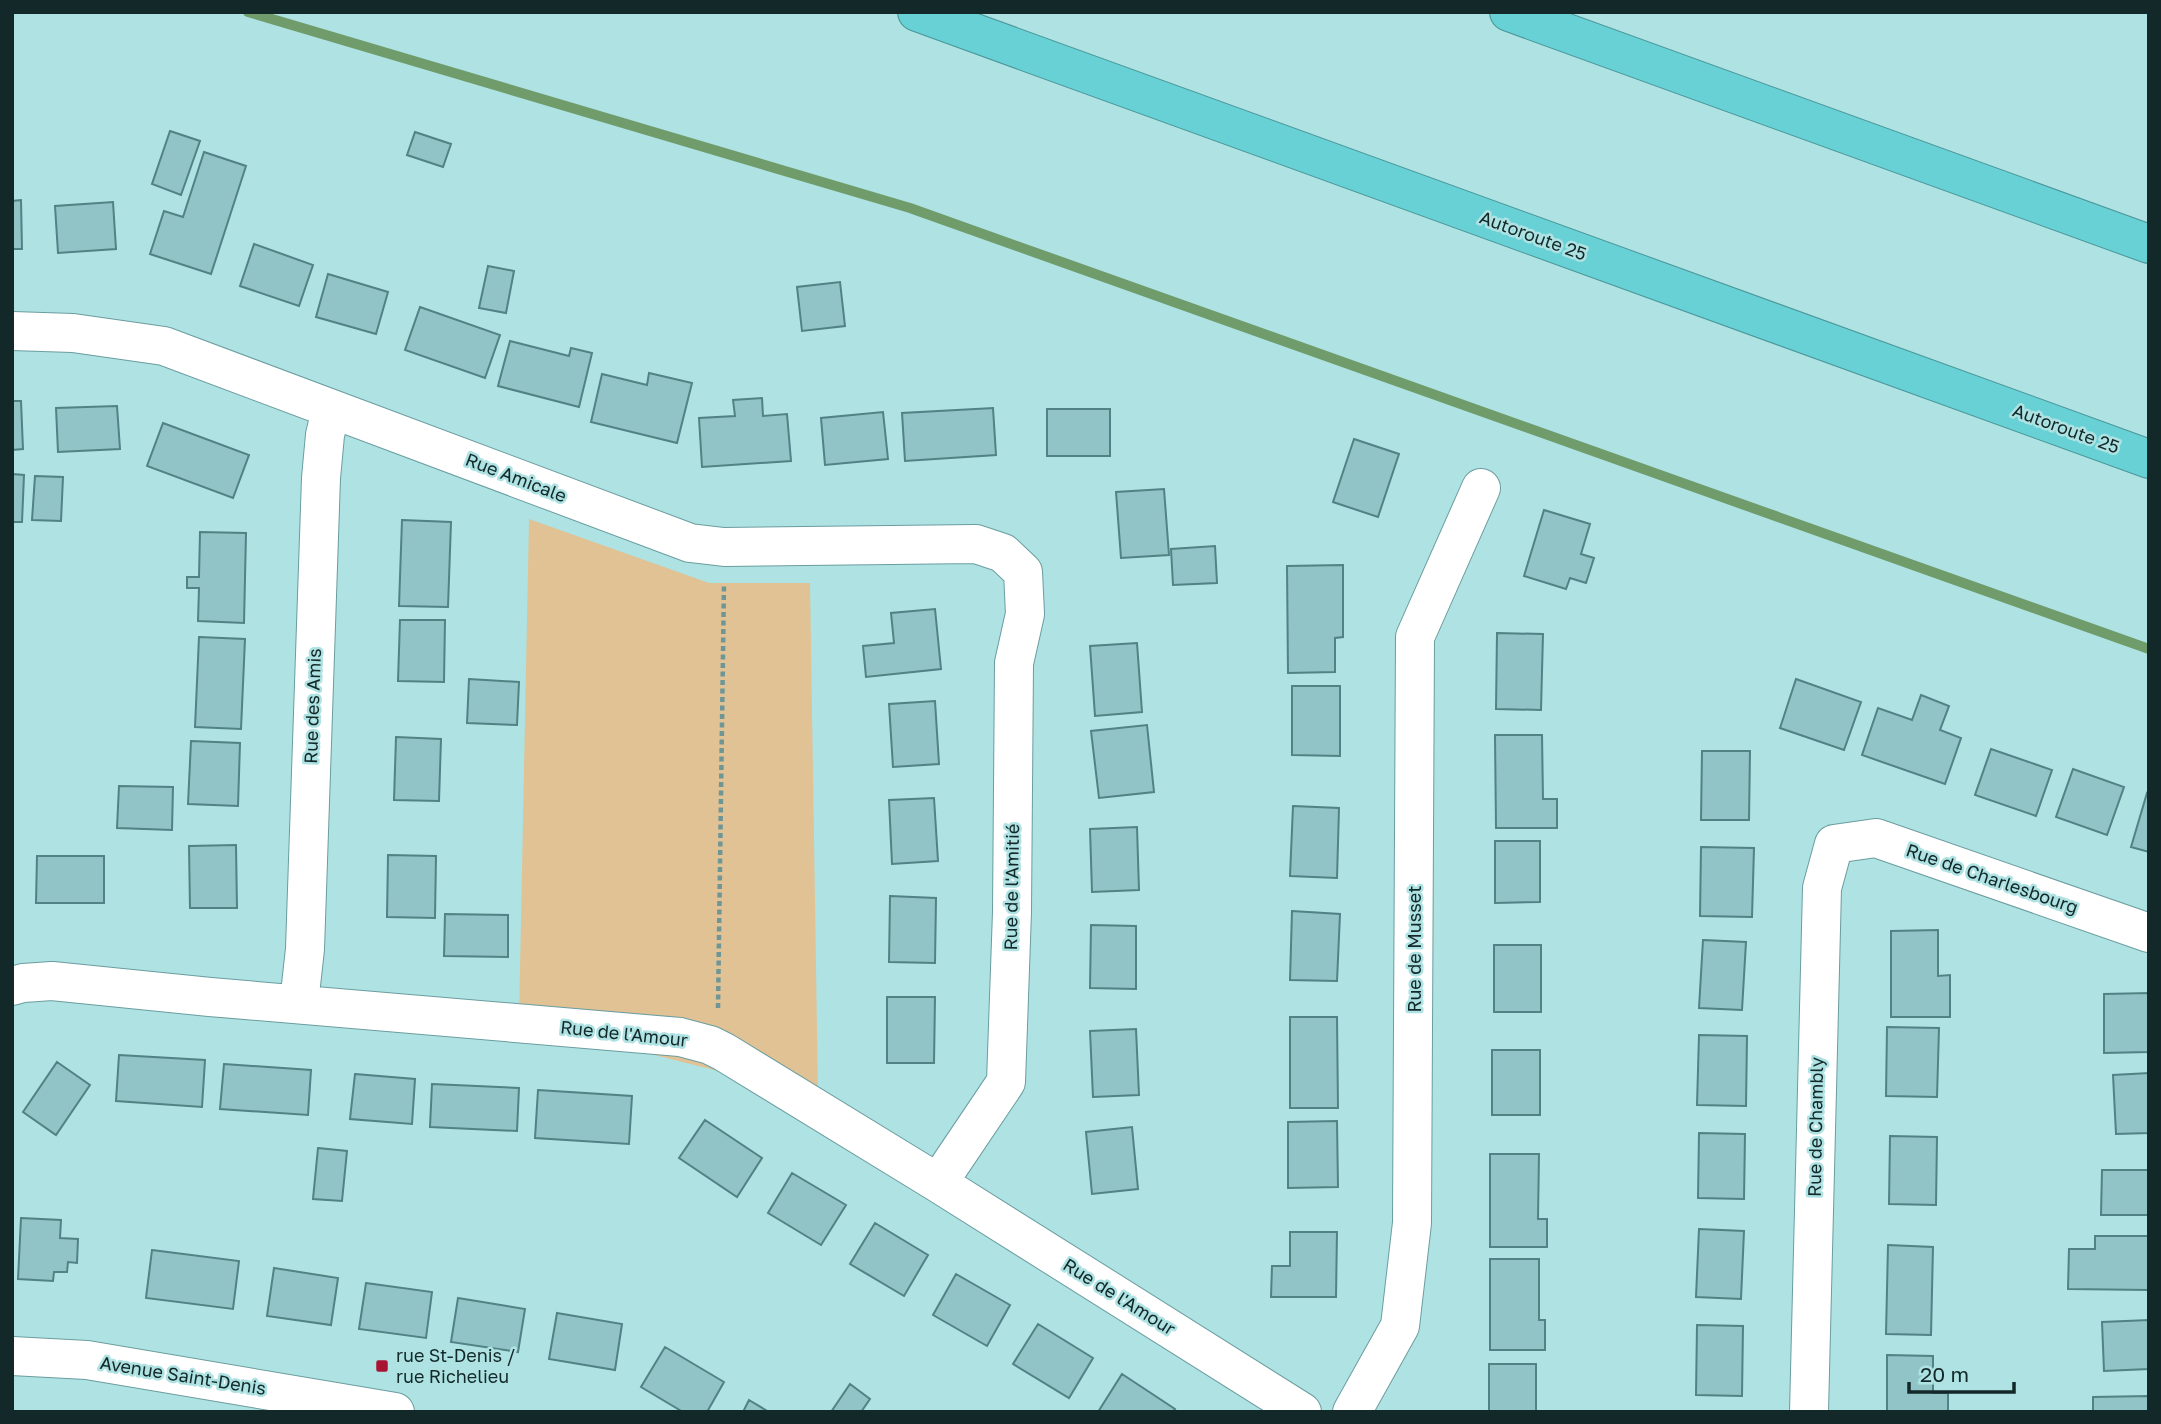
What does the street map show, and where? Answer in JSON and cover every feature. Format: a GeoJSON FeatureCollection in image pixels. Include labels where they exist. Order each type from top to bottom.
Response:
{"type":"FeatureCollection","features":[{"type":"Feature","properties":{"kind":"highway","name":"Autoroute 25"},"geometry":{"type":"LineString","coordinates":[[917,12],[2149,459]]}},
{"type":"Feature","properties":{"kind":"highway"},"geometry":{"type":"LineString","coordinates":[[1510,12],[2149,244]]}},
{"type":"Feature","properties":{"kind":"street","name":"Rue Amicale"},"geometry":{"type":"LineString","coordinates":[[12,331],[73,333],[164,346],[690,543],[724,547],[976,544],[1003,553],[1023,572]]}},
{"type":"Feature","properties":{"kind":"street","name":"Rue des Amis"},"geometry":{"type":"LineString","coordinates":[[299,1003],[304,949],[321,478],[325,435],[331,410]]}},
{"type":"Feature","properties":{"kind":"street","name":"Rue de Musset"},"geometry":{"type":"LineString","coordinates":[[1352,1412],[1400,1326],[1412,1223],[1415,637],[1481,488]]}},
{"type":"Feature","properties":{"kind":"street","name":"Rue de l'Amitié"},"geometry":{"type":"LineString","coordinates":[[938,1183],[1006,1082],[1012,912],[1014,663],[1025,614],[1023,572]]}},
{"type":"Feature","properties":{"kind":"street","name":"Rue de Charlesbourg"},"geometry":{"type":"LineString","coordinates":[[1834,844],[1876,838],[2149,933]]}},
{"type":"Feature","properties":{"kind":"street","name":"Rue de Chambly"},"geometry":{"type":"LineString","coordinates":[[1809,1412],[1822,888],[1834,844]]}},
{"type":"Feature","properties":{"kind":"street","name":"Rue de l'Amour"},"geometry":{"type":"LineString","coordinates":[[12,986],[52,981],[680,1037],[710,1045],[938,1183],[1302,1412]]}},
{"type":"Feature","properties":{"kind":"street","name":"Avenue Saint-Denis"},"geometry":{"type":"LineString","coordinates":[[12,1356],[87,1360],[242,1385],[288,1403],[395,1412]]}},
{"type":"Feature","properties":{"kind":"path"},"geometry":{"type":"LineString","coordinates":[[718,1012],[724,574]]}},
{"type":"Feature","properties":{"kind":"shaded area"},"geometry":{"type":"Polygon","coordinates":[[[529,519],[709,583],[810,583],[818,1096],[519,1021],[529,519]]]}},
{"type":"Feature","properties":{"kind":"building"},"geometry":{"type":"Polygon","coordinates":[[[170,131],[200,141],[181,195],[152,184],[170,131]]]}},
{"type":"Feature","properties":{"kind":"building"},"geometry":{"type":"Polygon","coordinates":[[[415,132],[451,144],[443,167],[407,155],[415,132]]]}},
{"type":"Feature","properties":{"kind":"building"},"geometry":{"type":"Polygon","coordinates":[[[204,152],[246,166],[211,274],[150,254],[164,211],[183,217],[204,152]]]}},
{"type":"Feature","properties":{"kind":"building"},"geometry":{"type":"Polygon","coordinates":[[[21,200],[22,249],[12,249],[12,201],[21,200]]]}},
{"type":"Feature","properties":{"kind":"building"},"geometry":{"type":"Polygon","coordinates":[[[113,202],[116,249],[58,253],[55,206],[113,202]]]}},
{"type":"Feature","properties":{"kind":"building"},"geometry":{"type":"Polygon","coordinates":[[[254,244],[313,265],[299,306],[240,286],[254,244]]]}},
{"type":"Feature","properties":{"kind":"building"},"geometry":{"type":"Polygon","coordinates":[[[488,266],[514,271],[506,313],[479,308],[488,266]]]}},
{"type":"Feature","properties":{"kind":"building"},"geometry":{"type":"Polygon","coordinates":[[[328,274],[388,292],[376,334],[316,317],[328,274]]]}},
{"type":"Feature","properties":{"kind":"building"},"geometry":{"type":"Polygon","coordinates":[[[840,282],[845,326],[802,331],[797,287],[840,282]]]}},
{"type":"Feature","properties":{"kind":"building"},"geometry":{"type":"Polygon","coordinates":[[[420,307],[500,335],[485,378],[405,350],[420,307]]]}},
{"type":"Feature","properties":{"kind":"building"},"geometry":{"type":"Polygon","coordinates":[[[510,341],[569,356],[571,348],[592,353],[579,407],[498,386],[510,341]]]}},
{"type":"Feature","properties":{"kind":"building"},"geometry":{"type":"Polygon","coordinates":[[[649,373],[692,383],[677,443],[591,422],[602,374],[647,385],[649,373]]]}},
{"type":"Feature","properties":{"kind":"building"},"geometry":{"type":"Polygon","coordinates":[[[762,398],[763,416],[787,414],[791,461],[702,467],[699,418],[735,416],[733,400],[762,398]]]}},
{"type":"Feature","properties":{"kind":"building"},"geometry":{"type":"Polygon","coordinates":[[[12,401],[21,401],[23,449],[12,450],[12,401]]]}},
{"type":"Feature","properties":{"kind":"building"},"geometry":{"type":"Polygon","coordinates":[[[117,406],[120,449],[58,452],[56,408],[117,406]]]}},
{"type":"Feature","properties":{"kind":"building"},"geometry":{"type":"Polygon","coordinates":[[[993,408],[996,455],[905,461],[902,413],[993,408]]]}},
{"type":"Feature","properties":{"kind":"building"},"geometry":{"type":"Polygon","coordinates":[[[1047,409],[1110,409],[1110,456],[1047,456],[1047,409]]]}},
{"type":"Feature","properties":{"kind":"building"},"geometry":{"type":"Polygon","coordinates":[[[883,412],[888,459],[825,465],[821,418],[883,412]]]}},
{"type":"Feature","properties":{"kind":"building"},"geometry":{"type":"Polygon","coordinates":[[[163,423],[249,455],[233,498],[147,466],[163,423]]]}},
{"type":"Feature","properties":{"kind":"building"},"geometry":{"type":"Polygon","coordinates":[[[1354,439],[1399,454],[1378,517],[1333,502],[1354,439]]]}},
{"type":"Feature","properties":{"kind":"building"},"geometry":{"type":"Polygon","coordinates":[[[12,474],[24,475],[22,522],[12,522],[12,474]]]}},
{"type":"Feature","properties":{"kind":"building"},"geometry":{"type":"Polygon","coordinates":[[[35,476],[63,477],[61,521],[32,520],[35,476]]]}},
{"type":"Feature","properties":{"kind":"building"},"geometry":{"type":"Polygon","coordinates":[[[1164,489],[1169,555],[1121,558],[1116,492],[1164,489]]]}},
{"type":"Feature","properties":{"kind":"building"},"geometry":{"type":"Polygon","coordinates":[[[1544,510],[1590,524],[1581,554],[1594,558],[1586,583],[1570,578],[1566,589],[1524,576],[1544,510]]]}},
{"type":"Feature","properties":{"kind":"building"},"geometry":{"type":"Polygon","coordinates":[[[402,520],[451,522],[448,607],[399,606],[402,520]]]}},
{"type":"Feature","properties":{"kind":"building"},"geometry":{"type":"Polygon","coordinates":[[[200,532],[246,533],[244,623],[198,621],[199,588],[187,588],[187,577],[199,577],[200,532]]]}},
{"type":"Feature","properties":{"kind":"building"},"geometry":{"type":"Polygon","coordinates":[[[1215,546],[1217,583],[1173,585],[1171,549],[1215,546]]]}},
{"type":"Feature","properties":{"kind":"building"},"geometry":{"type":"Polygon","coordinates":[[[1343,565],[1343,637],[1335,638],[1335,672],[1288,673],[1287,566],[1343,565]]]}},
{"type":"Feature","properties":{"kind":"building"},"geometry":{"type":"Polygon","coordinates":[[[935,609],[941,669],[866,677],[863,646],[894,643],[891,613],[935,609]]]}},
{"type":"Feature","properties":{"kind":"building"},"geometry":{"type":"Polygon","coordinates":[[[400,620],[445,620],[444,682],[398,681],[400,620]]]}},
{"type":"Feature","properties":{"kind":"building"},"geometry":{"type":"Polygon","coordinates":[[[1497,633],[1543,634],[1541,710],[1496,709],[1497,633]]]}},
{"type":"Feature","properties":{"kind":"building"},"geometry":{"type":"Polygon","coordinates":[[[199,637],[245,639],[241,729],[195,727],[199,637]]]}},
{"type":"Feature","properties":{"kind":"building"},"geometry":{"type":"Polygon","coordinates":[[[1137,643],[1142,712],[1095,716],[1090,646],[1137,643]]]}},
{"type":"Feature","properties":{"kind":"building"},"geometry":{"type":"Polygon","coordinates":[[[469,679],[519,682],[517,725],[467,723],[469,679]]]}},
{"type":"Feature","properties":{"kind":"building"},"geometry":{"type":"Polygon","coordinates":[[[1796,679],[1861,702],[1844,750],[1780,728],[1796,679]]]}},
{"type":"Feature","properties":{"kind":"building"},"geometry":{"type":"Polygon","coordinates":[[[1292,686],[1340,686],[1340,756],[1292,755],[1292,686]]]}},
{"type":"Feature","properties":{"kind":"building"},"geometry":{"type":"Polygon","coordinates":[[[1921,695],[1949,706],[1940,730],[1961,738],[1945,784],[1862,755],[1878,708],[1912,720],[1921,695]]]}},
{"type":"Feature","properties":{"kind":"building"},"geometry":{"type":"Polygon","coordinates":[[[935,701],[939,764],[893,767],[889,704],[935,701]]]}},
{"type":"Feature","properties":{"kind":"building"},"geometry":{"type":"Polygon","coordinates":[[[1147,725],[1154,792],[1099,798],[1091,731],[1147,725]]]}},
{"type":"Feature","properties":{"kind":"building"},"geometry":{"type":"Polygon","coordinates":[[[1495,735],[1542,735],[1543,799],[1557,799],[1557,828],[1496,828],[1495,735]]]}},
{"type":"Feature","properties":{"kind":"building"},"geometry":{"type":"Polygon","coordinates":[[[396,737],[441,739],[439,801],[394,800],[396,737]]]}},
{"type":"Feature","properties":{"kind":"building"},"geometry":{"type":"Polygon","coordinates":[[[191,741],[240,743],[238,806],[188,804],[191,741]]]}},
{"type":"Feature","properties":{"kind":"building"},"geometry":{"type":"Polygon","coordinates":[[[1991,749],[2052,770],[2036,816],[1975,795],[1991,749]]]}},
{"type":"Feature","properties":{"kind":"building"},"geometry":{"type":"Polygon","coordinates":[[[1702,751],[1750,751],[1749,820],[1701,820],[1702,751]]]}},
{"type":"Feature","properties":{"kind":"building"},"geometry":{"type":"Polygon","coordinates":[[[2073,769],[2124,787],[2107,835],[2056,817],[2073,769]]]}},
{"type":"Feature","properties":{"kind":"building"},"geometry":{"type":"Polygon","coordinates":[[[119,786],[173,787],[172,830],[117,828],[119,786]]]}},
{"type":"Feature","properties":{"kind":"building"},"geometry":{"type":"Polygon","coordinates":[[[2147,793],[2149,794],[2149,852],[2131,847],[2147,793]]]}},
{"type":"Feature","properties":{"kind":"building"},"geometry":{"type":"Polygon","coordinates":[[[934,798],[938,861],[892,864],[889,800],[934,798]]]}},
{"type":"Feature","properties":{"kind":"building"},"geometry":{"type":"Polygon","coordinates":[[[1293,806],[1339,808],[1337,878],[1290,876],[1293,806]]]}},
{"type":"Feature","properties":{"kind":"building"},"geometry":{"type":"Polygon","coordinates":[[[1137,827],[1139,890],[1092,892],[1090,829],[1137,827]]]}},
{"type":"Feature","properties":{"kind":"building"},"geometry":{"type":"Polygon","coordinates":[[[1495,841],[1540,841],[1540,902],[1495,903],[1495,841]]]}},
{"type":"Feature","properties":{"kind":"building"},"geometry":{"type":"Polygon","coordinates":[[[236,845],[237,908],[190,908],[189,846],[236,845]]]}},
{"type":"Feature","properties":{"kind":"building"},"geometry":{"type":"Polygon","coordinates":[[[1701,847],[1754,848],[1752,917],[1700,916],[1701,847]]]}},
{"type":"Feature","properties":{"kind":"building"},"geometry":{"type":"Polygon","coordinates":[[[388,855],[436,856],[435,918],[387,917],[388,855]]]}},
{"type":"Feature","properties":{"kind":"building"},"geometry":{"type":"Polygon","coordinates":[[[37,856],[104,856],[104,903],[36,903],[37,856]]]}},
{"type":"Feature","properties":{"kind":"building"},"geometry":{"type":"Polygon","coordinates":[[[890,896],[936,898],[935,963],[889,962],[890,896]]]}},
{"type":"Feature","properties":{"kind":"building"},"geometry":{"type":"Polygon","coordinates":[[[1292,911],[1340,914],[1337,981],[1290,980],[1292,911]]]}},
{"type":"Feature","properties":{"kind":"building"},"geometry":{"type":"Polygon","coordinates":[[[445,914],[508,915],[508,957],[444,956],[445,914]]]}},
{"type":"Feature","properties":{"kind":"building"},"geometry":{"type":"Polygon","coordinates":[[[1091,925],[1136,926],[1136,989],[1090,988],[1091,925]]]}},
{"type":"Feature","properties":{"kind":"building"},"geometry":{"type":"Polygon","coordinates":[[[1938,930],[1938,976],[1950,975],[1950,1017],[1891,1017],[1891,931],[1938,930]]]}},
{"type":"Feature","properties":{"kind":"building"},"geometry":{"type":"Polygon","coordinates":[[[1703,940],[1746,942],[1742,1010],[1699,1008],[1703,940]]]}},
{"type":"Feature","properties":{"kind":"building"},"geometry":{"type":"Polygon","coordinates":[[[1494,945],[1541,945],[1541,1012],[1494,1012],[1494,945]]]}},
{"type":"Feature","properties":{"kind":"building"},"geometry":{"type":"Polygon","coordinates":[[[2149,993],[2149,1052],[2104,1053],[2104,994],[2149,993]]]}},
{"type":"Feature","properties":{"kind":"building"},"geometry":{"type":"Polygon","coordinates":[[[887,997],[935,997],[934,1063],[887,1063],[887,997]]]}},
{"type":"Feature","properties":{"kind":"building"},"geometry":{"type":"Polygon","coordinates":[[[1290,1017],[1337,1017],[1338,1108],[1290,1108],[1290,1017]]]}},
{"type":"Feature","properties":{"kind":"building"},"geometry":{"type":"Polygon","coordinates":[[[1887,1027],[1939,1028],[1937,1097],[1886,1096],[1887,1027]]]}},
{"type":"Feature","properties":{"kind":"building"},"geometry":{"type":"Polygon","coordinates":[[[1136,1029],[1139,1095],[1093,1097],[1090,1031],[1136,1029]]]}},
{"type":"Feature","properties":{"kind":"building"},"geometry":{"type":"Polygon","coordinates":[[[1699,1035],[1747,1036],[1746,1106],[1697,1105],[1699,1035]]]}},
{"type":"Feature","properties":{"kind":"building"},"geometry":{"type":"Polygon","coordinates":[[[1492,1050],[1540,1050],[1540,1115],[1492,1115],[1492,1050]]]}},
{"type":"Feature","properties":{"kind":"building"},"geometry":{"type":"Polygon","coordinates":[[[119,1055],[205,1060],[202,1107],[116,1101],[119,1055]]]}},
{"type":"Feature","properties":{"kind":"building"},"geometry":{"type":"Polygon","coordinates":[[[57,1062],[90,1085],[56,1135],[23,1112],[57,1062]]]}},
{"type":"Feature","properties":{"kind":"building"},"geometry":{"type":"Polygon","coordinates":[[[224,1064],[311,1070],[308,1115],[220,1109],[224,1064]]]}},
{"type":"Feature","properties":{"kind":"building"},"geometry":{"type":"Polygon","coordinates":[[[2149,1073],[2149,1133],[2116,1134],[2113,1075],[2149,1073]]]}},
{"type":"Feature","properties":{"kind":"building"},"geometry":{"type":"Polygon","coordinates":[[[355,1074],[415,1079],[412,1124],[350,1119],[355,1074]]]}},
{"type":"Feature","properties":{"kind":"building"},"geometry":{"type":"Polygon","coordinates":[[[432,1084],[519,1088],[517,1131],[430,1127],[432,1084]]]}},
{"type":"Feature","properties":{"kind":"building"},"geometry":{"type":"Polygon","coordinates":[[[538,1090],[632,1096],[629,1144],[535,1138],[538,1090]]]}},
{"type":"Feature","properties":{"kind":"building"},"geometry":{"type":"Polygon","coordinates":[[[705,1120],[762,1158],[737,1197],[679,1158],[705,1120]]]}},
{"type":"Feature","properties":{"kind":"building"},"geometry":{"type":"Polygon","coordinates":[[[1337,1121],[1338,1187],[1288,1188],[1288,1122],[1337,1121]]]}},
{"type":"Feature","properties":{"kind":"building"},"geometry":{"type":"Polygon","coordinates":[[[1132,1127],[1138,1189],[1092,1194],[1086,1132],[1132,1127]]]}},
{"type":"Feature","properties":{"kind":"building"},"geometry":{"type":"Polygon","coordinates":[[[1699,1133],[1745,1134],[1744,1199],[1698,1198],[1699,1133]]]}},
{"type":"Feature","properties":{"kind":"building"},"geometry":{"type":"Polygon","coordinates":[[[1890,1136],[1937,1137],[1936,1205],[1889,1204],[1890,1136]]]}},
{"type":"Feature","properties":{"kind":"building"},"geometry":{"type":"Polygon","coordinates":[[[318,1148],[347,1151],[342,1201],[313,1199],[318,1148]]]}},
{"type":"Feature","properties":{"kind":"building"},"geometry":{"type":"Polygon","coordinates":[[[1490,1154],[1539,1154],[1538,1219],[1547,1219],[1547,1247],[1490,1247],[1490,1154]]]}},
{"type":"Feature","properties":{"kind":"building"},"geometry":{"type":"Polygon","coordinates":[[[2102,1170],[2149,1170],[2149,1215],[2101,1215],[2102,1170]]]}},
{"type":"Feature","properties":{"kind":"building"},"geometry":{"type":"Polygon","coordinates":[[[792,1173],[846,1205],[821,1245],[768,1213],[792,1173]]]}},
{"type":"Feature","properties":{"kind":"building"},"geometry":{"type":"Polygon","coordinates":[[[21,1218],[61,1220],[60,1238],[78,1239],[77,1263],[68,1262],[67,1272],[54,1272],[53,1281],[18,1279],[21,1218]]]}},
{"type":"Feature","properties":{"kind":"building"},"geometry":{"type":"Polygon","coordinates":[[[875,1223],[928,1255],[904,1296],[850,1264],[875,1223]]]}},
{"type":"Feature","properties":{"kind":"building"},"geometry":{"type":"Polygon","coordinates":[[[1699,1229],[1744,1231],[1741,1299],[1696,1297],[1699,1229]]]}},
{"type":"Feature","properties":{"kind":"building"},"geometry":{"type":"Polygon","coordinates":[[[1290,1232],[1337,1232],[1336,1297],[1271,1297],[1272,1266],[1290,1266],[1290,1232]]]}},
{"type":"Feature","properties":{"kind":"building"},"geometry":{"type":"Polygon","coordinates":[[[2095,1236],[2149,1236],[2149,1290],[2068,1289],[2069,1249],[2095,1249],[2095,1236]]]}},
{"type":"Feature","properties":{"kind":"building"},"geometry":{"type":"Polygon","coordinates":[[[1888,1245],[1933,1247],[1931,1335],[1886,1334],[1888,1245]]]}},
{"type":"Feature","properties":{"kind":"building"},"geometry":{"type":"Polygon","coordinates":[[[152,1250],[239,1261],[233,1309],[146,1298],[152,1250]]]}},
{"type":"Feature","properties":{"kind":"building"},"geometry":{"type":"Polygon","coordinates":[[[1490,1259],[1539,1259],[1539,1320],[1545,1320],[1545,1350],[1490,1350],[1490,1259]]]}},
{"type":"Feature","properties":{"kind":"building"},"geometry":{"type":"Polygon","coordinates":[[[274,1268],[338,1278],[331,1325],[267,1316],[274,1268]]]}},
{"type":"Feature","properties":{"kind":"building"},"geometry":{"type":"Polygon","coordinates":[[[956,1274],[1010,1305],[987,1346],[933,1315],[956,1274]]]}},
{"type":"Feature","properties":{"kind":"building"},"geometry":{"type":"Polygon","coordinates":[[[366,1283],[432,1292],[426,1338],[359,1329],[366,1283]]]}},
{"type":"Feature","properties":{"kind":"building"},"geometry":{"type":"Polygon","coordinates":[[[458,1298],[525,1309],[518,1352],[451,1342],[458,1298]]]}},
{"type":"Feature","properties":{"kind":"building"},"geometry":{"type":"Polygon","coordinates":[[[557,1313],[622,1324],[615,1370],[549,1359],[557,1313]]]}},
{"type":"Feature","properties":{"kind":"building"},"geometry":{"type":"Polygon","coordinates":[[[2149,1320],[2149,1369],[2104,1371],[2102,1322],[2149,1320]]]}},
{"type":"Feature","properties":{"kind":"building"},"geometry":{"type":"Polygon","coordinates":[[[1038,1324],[1093,1358],[1069,1398],[1013,1364],[1038,1324]]]}},
{"type":"Feature","properties":{"kind":"building"},"geometry":{"type":"Polygon","coordinates":[[[1697,1325],[1743,1326],[1742,1396],[1696,1395],[1697,1325]]]}},
{"type":"Feature","properties":{"kind":"building"},"geometry":{"type":"Polygon","coordinates":[[[665,1347],[724,1382],[707,1412],[683,1412],[641,1387],[665,1347]]]}},
{"type":"Feature","properties":{"kind":"building"},"geometry":{"type":"Polygon","coordinates":[[[1887,1355],[1933,1356],[1933,1393],[1948,1393],[1948,1412],[1887,1412],[1887,1355]]]}},
{"type":"Feature","properties":{"kind":"building"},"geometry":{"type":"Polygon","coordinates":[[[1489,1364],[1536,1364],[1536,1412],[1489,1412],[1489,1364]]]}},
{"type":"Feature","properties":{"kind":"building"},"geometry":{"type":"Polygon","coordinates":[[[1122,1374],[1175,1409],[1173,1412],[1098,1412],[1122,1374]]]}},
{"type":"Feature","properties":{"kind":"building"},"geometry":{"type":"Polygon","coordinates":[[[850,1384],[870,1399],[861,1412],[831,1412],[850,1384]]]}},
{"type":"Feature","properties":{"kind":"building"},"geometry":{"type":"Polygon","coordinates":[[[2149,1396],[2149,1412],[2093,1412],[2093,1397],[2149,1396]]]}},
{"type":"Feature","properties":{"kind":"building"},"geometry":{"type":"Polygon","coordinates":[[[749,1400],[769,1412],[743,1412],[749,1400]]]}},
{"type":"Feature","properties":{"kind":"waterway"},"geometry":{"type":"LineString","coordinates":[[248,12],[910,208],[2149,649]]}},
{"type":"Feature","properties":{"kind":"place","name":"rue St-Denis / rue Richelieu"},"geometry":{"type":"Point","coordinates":[382,1366]}}]}
